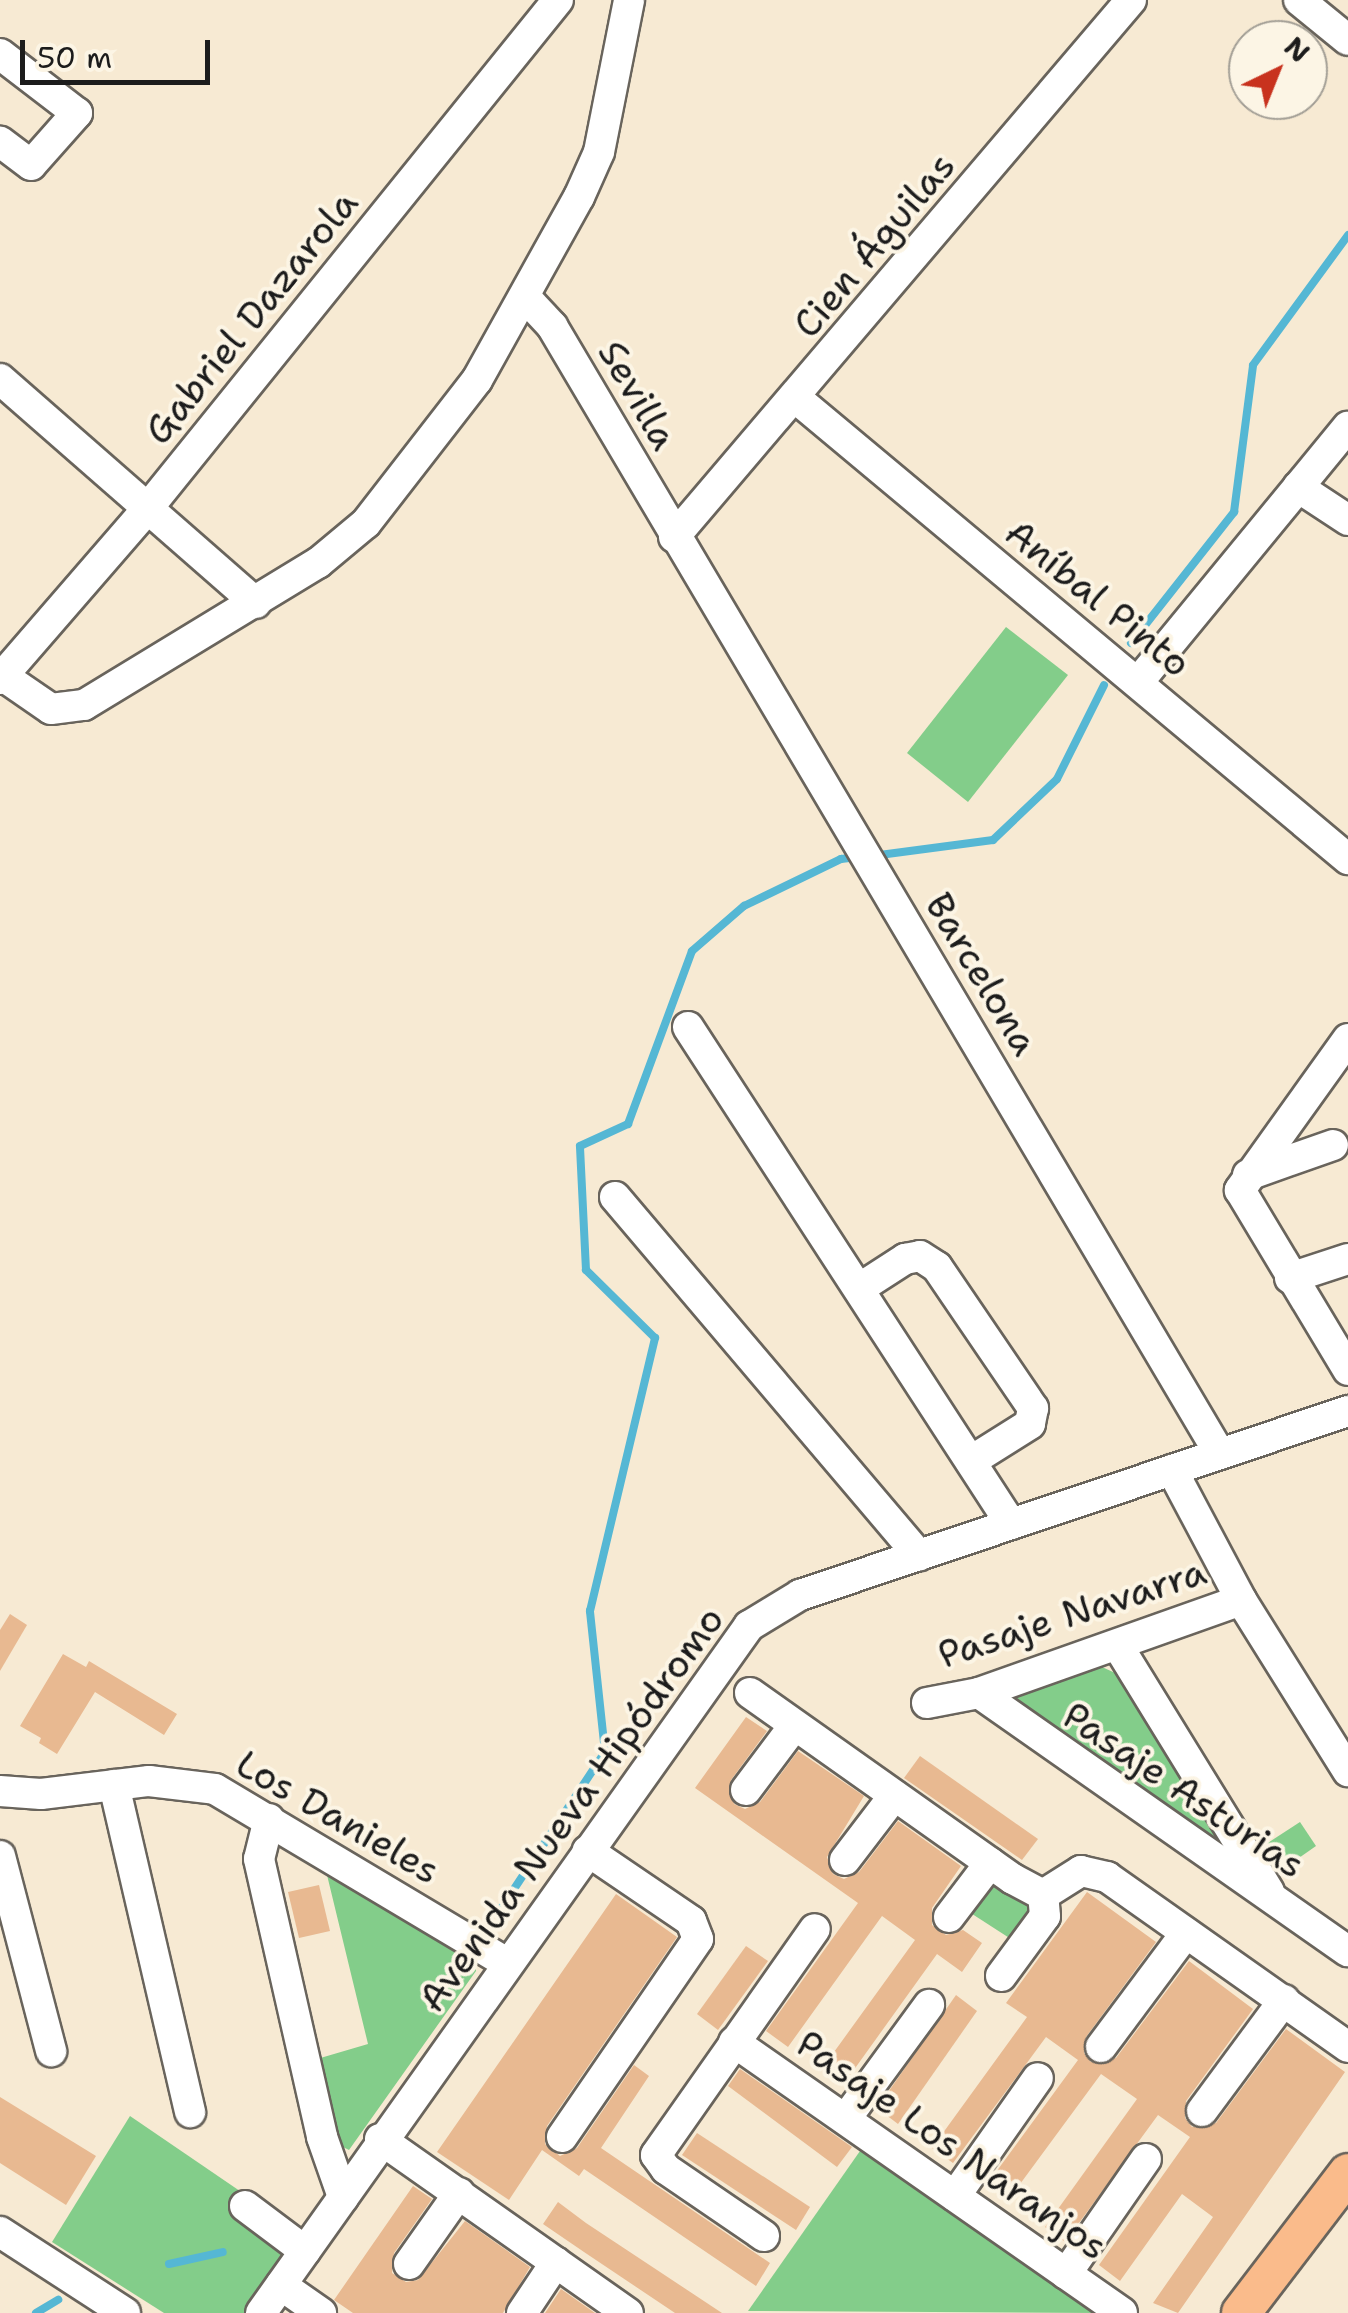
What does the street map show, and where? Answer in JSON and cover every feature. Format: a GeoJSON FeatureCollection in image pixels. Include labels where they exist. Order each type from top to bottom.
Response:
{"type":"FeatureCollection","features":[{"type":"Feature","properties":{"kind":"main road"},"geometry":{"type":"LineString","coordinates":[[1241,2313],[1348,2173]]}},
{"type":"Feature","properties":{"kind":"street"},"geometry":{"type":"LineString","coordinates":[[1,678],[51,709],[84,705],[256,603],[366,523],[467,394],[525,297],[599,152],[628,0]]}},
{"type":"Feature","properties":{"kind":"street","name":"Cien Águilas"},"geometry":{"type":"LineString","coordinates":[[674,537],[796,399],[1131,0]]}},
{"type":"Feature","properties":{"kind":"street"},"geometry":{"type":"LineString","coordinates":[[1299,0],[1348,40]]}},
{"type":"Feature","properties":{"kind":"street","name":"Gabriel Dazarola"},"geometry":{"type":"LineString","coordinates":[[1,678],[147,509],[541,6]]}},
{"type":"Feature","properties":{"kind":"street"},"geometry":{"type":"LineString","coordinates":[[0,54],[77,113],[31,165],[0,142]]}},
{"type":"Feature","properties":{"kind":"street","name":"Sevilla"},"geometry":{"type":"LineString","coordinates":[[525,297],[552,326],[674,537]]}},
{"type":"Feature","properties":{"kind":"street"},"geometry":{"type":"LineString","coordinates":[[0,379],[256,603]]}},
{"type":"Feature","properties":{"kind":"street","name":"Aníbal Pinto"},"geometry":{"type":"LineString","coordinates":[[796,399],[1348,859]]}},
{"type":"Feature","properties":{"kind":"street"},"geometry":{"type":"LineString","coordinates":[[1139,681],[1348,427]]}},
{"type":"Feature","properties":{"kind":"street"},"geometry":{"type":"LineString","coordinates":[[1298,488],[1348,520]]}},
{"type":"Feature","properties":{"kind":"street","name":"Barcelona"},"geometry":{"type":"LineString","coordinates":[[674,537],[849,825],[1220,1454]]}},
{"type":"Feature","properties":{"kind":"street"},"geometry":{"type":"LineString","coordinates":[[688,1027],[1011,1524]]}},
{"type":"Feature","properties":{"kind":"street"},"geometry":{"type":"LineString","coordinates":[[1348,1039],[1248,1174],[1242,1200],[1348,1370]]}},
{"type":"Feature","properties":{"kind":"street"},"geometry":{"type":"LineString","coordinates":[[1248,1174],[1333,1145]]}},
{"type":"Feature","properties":{"kind":"street"},"geometry":{"type":"LineString","coordinates":[[616,1196],[918,1556]]}},
{"type":"Feature","properties":{"kind":"street"},"geometry":{"type":"LineString","coordinates":[[860,1288],[906,1259],[920,1256],[938,1267],[1034,1408],[1030,1424],[971,1461]]}},
{"type":"Feature","properties":{"kind":"street"},"geometry":{"type":"LineString","coordinates":[[1290,1278],[1348,1260]]}},
{"type":"Feature","properties":{"kind":"street","name":"Avenida Nueva Hipódromo"},"geometry":{"type":"LineString","coordinates":[[262,2313],[505,1962],[749,1626],[800,1595],[1348,1411]]}},
{"type":"Feature","properties":{"kind":"street"},"geometry":{"type":"LineString","coordinates":[[1172,1470],[1241,1600],[1348,1771]]}},
{"type":"Feature","properties":{"kind":"street","name":"Pasaje Navarra"},"geometry":{"type":"LineString","coordinates":[[928,1703],[979,1693],[1241,1600]]}},
{"type":"Feature","properties":{"kind":"street"},"geometry":{"type":"LineString","coordinates":[[1118,1646],[1276,1902]]}},
{"type":"Feature","properties":{"kind":"street"},"geometry":{"type":"LineString","coordinates":[[750,1693],[894,1796],[1043,1895]]}},
{"type":"Feature","properties":{"kind":"street","name":"Pasaje Asturias"},"geometry":{"type":"LineString","coordinates":[[979,1693],[1348,1951]]}},
{"type":"Feature","properties":{"kind":"street"},"geometry":{"type":"LineString","coordinates":[[746,1790],[794,1726]]}},
{"type":"Feature","properties":{"kind":"street","name":"Los Danieles"},"geometry":{"type":"LineString","coordinates":[[0,1790],[41,1794],[186,1782],[216,1790],[505,1962]]}},
{"type":"Feature","properties":{"kind":"street"},"geometry":{"type":"LineString","coordinates":[[114,1785],[190,2112]]}},
{"type":"Feature","properties":{"kind":"street"},"geometry":{"type":"LineString","coordinates":[[845,1860],[894,1796]]}},
{"type":"Feature","properties":{"kind":"street"},"geometry":{"type":"LineString","coordinates":[[269,1820],[259,1859],[322,2137],[343,2197]]}},
{"type":"Feature","properties":{"kind":"street"},"geometry":{"type":"LineString","coordinates":[[562,2137],[698,1939],[691,1922],[588,1851]]}},
{"type":"Feature","properties":{"kind":"street"},"geometry":{"type":"LineString","coordinates":[[0,1856],[50,2051]]}},
{"type":"Feature","properties":{"kind":"street"},"geometry":{"type":"LineString","coordinates":[[949,1917],[990,1862]]}},
{"type":"Feature","properties":{"kind":"street"},"geometry":{"type":"LineString","coordinates":[[1043,1895],[1093,1870],[1348,2046]]}},
{"type":"Feature","properties":{"kind":"street"},"geometry":{"type":"LineString","coordinates":[[1001,1976],[1045,1916],[1043,1895]]}},
{"type":"Feature","properties":{"kind":"street"},"geometry":{"type":"LineString","coordinates":[[764,2236],[666,2169],[656,2155],[815,1929]]}},
{"type":"Feature","properties":{"kind":"street"},"geometry":{"type":"LineString","coordinates":[[1101,2047],[1186,1933]]}},
{"type":"Feature","properties":{"kind":"street"},"geometry":{"type":"LineString","coordinates":[[1202,2111],[1284,2000]]}},
{"type":"Feature","properties":{"kind":"street"},"geometry":{"type":"LineString","coordinates":[[847,2117],[929,2005]]}},
{"type":"Feature","properties":{"kind":"street","name":"Pasaje Los Naranjos"},"geometry":{"type":"LineString","coordinates":[[734,2042],[847,2117],[1122,2313]]}},
{"type":"Feature","properties":{"kind":"street"},"geometry":{"type":"LineString","coordinates":[[955,2196],[1038,2078]]}},
{"type":"Feature","properties":{"kind":"street"},"geometry":{"type":"LineString","coordinates":[[380,2139],[628,2313]]}},
{"type":"Feature","properties":{"kind":"street"},"geometry":{"type":"LineString","coordinates":[[1066,2274],[1146,2159]]}},
{"type":"Feature","properties":{"kind":"street"},"geometry":{"type":"LineString","coordinates":[[409,2264],[460,2193]]}},
{"type":"Feature","properties":{"kind":"street"},"geometry":{"type":"LineString","coordinates":[[245,2206],[305,2251]]}},
{"type":"Feature","properties":{"kind":"street"},"geometry":{"type":"LineString","coordinates":[[0,2232],[125,2313]]}},
{"type":"Feature","properties":{"kind":"street"},"geometry":{"type":"LineString","coordinates":[[522,2313],[556,2262]]}},
{"type":"Feature","properties":{"kind":"street"},"geometry":{"type":"LineString","coordinates":[[282,2285],[321,2313]]}},
{"type":"Feature","properties":{"kind":"green space"},"geometry":{"type":"Polygon","coordinates":[[[1006,627],[1068,675],[968,802],[907,753],[1006,627]]]}},
{"type":"Feature","properties":{"kind":"green space"},"geometry":{"type":"Polygon","coordinates":[[[1102,1667],[1124,1677],[1239,1860],[1014,1709],[1015,1697],[1102,1667]]]}},
{"type":"Feature","properties":{"kind":"green space"},"geometry":{"type":"Polygon","coordinates":[[[1300,1822],[1316,1846],[1276,1874],[1260,1848],[1300,1822]]]}},
{"type":"Feature","properties":{"kind":"green space"},"geometry":{"type":"Polygon","coordinates":[[[327,1875],[475,1962],[476,1971],[349,2150],[341,2146],[317,2059],[368,2044],[327,1875]]]}},
{"type":"Feature","properties":{"kind":"green space"},"geometry":{"type":"Polygon","coordinates":[[[990,1877],[1037,1910],[1014,1941],[966,1910],[990,1877]]]}},
{"type":"Feature","properties":{"kind":"green space"},"geometry":{"type":"Polygon","coordinates":[[[130,2116],[306,2236],[249,2313],[164,2313],[52,2242],[130,2116]]]}},
{"type":"Feature","properties":{"kind":"green space"},"geometry":{"type":"Polygon","coordinates":[[[860,2151],[1098,2313],[748,2311],[860,2151]]]}},
{"type":"Feature","properties":{"kind":"building"},"geometry":{"type":"Polygon","coordinates":[[[10,1614],[27,1625],[0,1671],[0,1630],[10,1614]]]}},
{"type":"Feature","properties":{"kind":"building"},"geometry":{"type":"Polygon","coordinates":[[[63,1654],[86,1667],[89,1661],[177,1714],[164,1735],[95,1692],[57,1754],[39,1743],[41,1738],[20,1726],[63,1654]]]}},
{"type":"Feature","properties":{"kind":"building"},"geometry":{"type":"Polygon","coordinates":[[[746,1717],[767,1731],[731,1780],[734,1804],[745,1809],[760,1802],[798,1751],[864,1796],[827,1857],[833,1874],[844,1879],[859,1872],[898,1821],[961,1866],[932,1908],[932,1925],[946,1935],[963,1930],[982,1943],[962,1972],[937,1954],[843,2085],[821,2070],[915,1940],[882,1916],[788,2047],[766,2031],[858,1903],[695,1788],[746,1717]]]}},
{"type":"Feature","properties":{"kind":"building"},"geometry":{"type":"Polygon","coordinates":[[[920,1756],[1038,1839],[1022,1860],[904,1778],[920,1756]]]}},
{"type":"Feature","properties":{"kind":"building"},"geometry":{"type":"Polygon","coordinates":[[[319,1885],[330,1931],[299,1938],[288,1892],[319,1885]]]}},
{"type":"Feature","properties":{"kind":"building"},"geometry":{"type":"Polygon","coordinates":[[[1087,1892],[1156,1942],[1086,2037],[1084,2053],[1091,2062],[1116,2058],[1189,1961],[1253,2009],[1186,2101],[1185,2118],[1192,2127],[1216,2123],[1286,2029],[1345,2072],[1178,2313],[1153,2303],[1213,2217],[1182,2194],[1120,2281],[1099,2265],[1190,2137],[1158,2115],[1065,2242],[1045,2227],[1137,2099],[1101,2074],[1009,2199],[988,2183],[1078,2060],[1046,2037],[953,2163],[932,2148],[1027,2017],[1006,2003],[1087,1892]]]}},
{"type":"Feature","properties":{"kind":"building"},"geometry":{"type":"Polygon","coordinates":[[[616,1894],[677,1937],[547,2126],[545,2144],[560,2156],[577,2148],[634,2065],[649,2076],[601,2148],[770,2263],[756,2286],[584,2169],[579,2176],[542,2150],[509,2200],[437,2152],[616,1894]]]}},
{"type":"Feature","properties":{"kind":"building"},"geometry":{"type":"Polygon","coordinates":[[[746,1946],[768,1961],[718,2030],[697,2014],[746,1946]]]}},
{"type":"Feature","properties":{"kind":"building"},"geometry":{"type":"Polygon","coordinates":[[[956,1995],[977,2011],[898,2124],[877,2108],[956,1995]]]}},
{"type":"Feature","properties":{"kind":"building"},"geometry":{"type":"Polygon","coordinates":[[[740,2069],[852,2147],[837,2167],[728,2086],[740,2069]]]}},
{"type":"Feature","properties":{"kind":"building"},"geometry":{"type":"Polygon","coordinates":[[[0,2097],[96,2156],[66,2205],[0,2163],[0,2097]]]}},
{"type":"Feature","properties":{"kind":"building"},"geometry":{"type":"Polygon","coordinates":[[[697,2133],[810,2207],[796,2230],[682,2155],[697,2133]]]}},
{"type":"Feature","properties":{"kind":"building"},"geometry":{"type":"Polygon","coordinates":[[[413,2186],[432,2199],[394,2253],[392,2273],[406,2282],[418,2280],[465,2221],[530,2267],[503,2313],[353,2313],[334,2300],[413,2186]]]}},
{"type":"Feature","properties":{"kind":"building"},"geometry":{"type":"Polygon","coordinates":[[[558,2202],[722,2313],[675,2313],[584,2252],[543,2224],[558,2202]]]}},
{"type":"Feature","properties":{"kind":"building"},"geometry":{"type":"Polygon","coordinates":[[[561,2289],[595,2313],[545,2313],[561,2289]]]}},
{"type":"Feature","properties":{"kind":"waterway"},"geometry":{"type":"LineString","coordinates":[[1131,643],[1234,512],[1253,365],[1348,235]]}},
{"type":"Feature","properties":{"kind":"waterway"},"geometry":{"type":"LineString","coordinates":[[872,856],[993,840],[1057,779],[1104,685]]}},
{"type":"Feature","properties":{"kind":"waterway"},"geometry":{"type":"LineString","coordinates":[[502,1907],[605,1752],[590,1611],[655,1338],[586,1270],[580,1146],[628,1124],[692,951],[744,906],[841,859],[858,857]]}},
{"type":"Feature","properties":{"kind":"waterway"},"geometry":{"type":"LineString","coordinates":[[169,2264],[223,2252]]}},
{"type":"Feature","properties":{"kind":"waterway"},"geometry":{"type":"LineString","coordinates":[[36,2313],[58,2300]]}}]}
